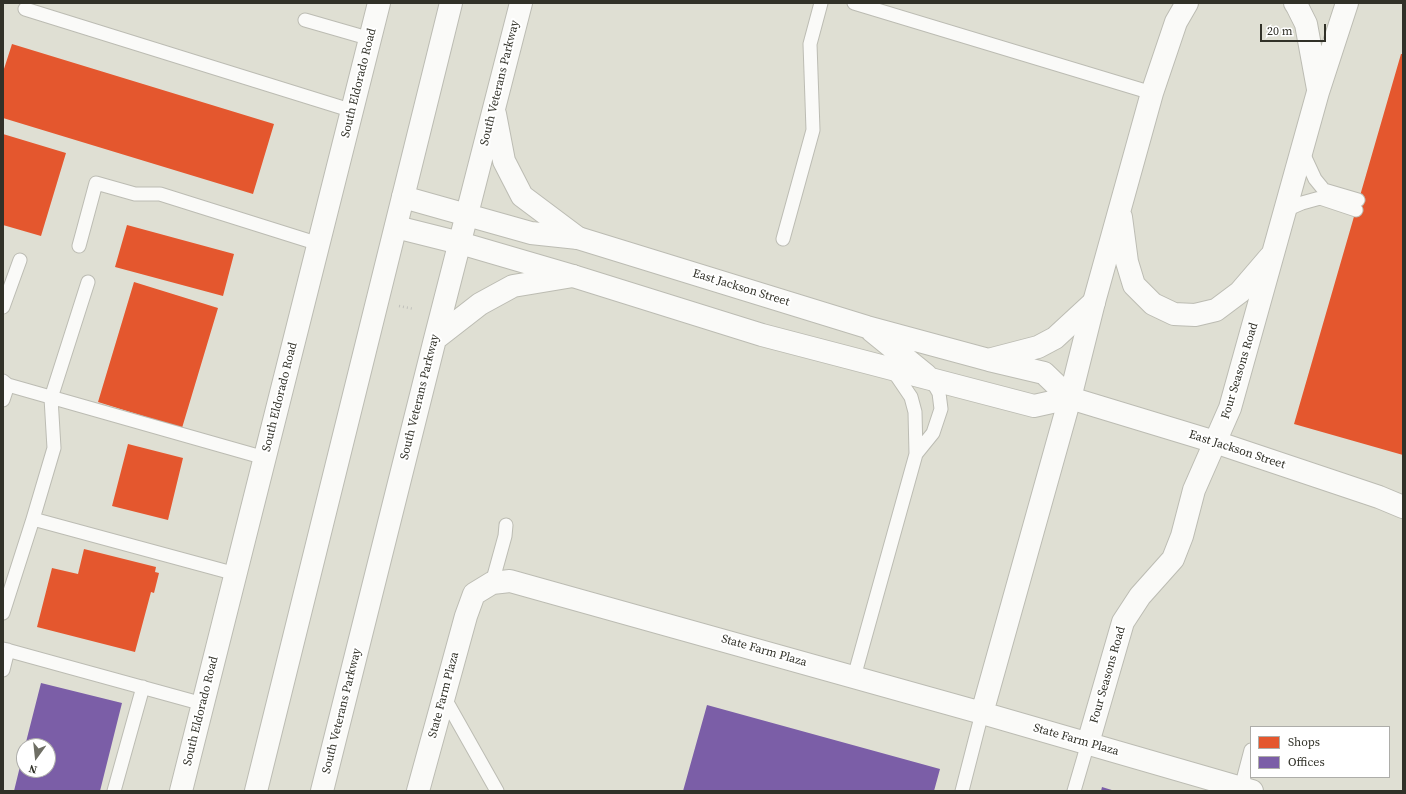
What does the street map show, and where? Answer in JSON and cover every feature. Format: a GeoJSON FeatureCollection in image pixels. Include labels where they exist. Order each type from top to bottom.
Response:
{"type":"FeatureCollection","features":[{"type":"Feature","properties":{"kind":"main road","name":"South Eldorado Road"},"geometry":{"type":"LineString","coordinates":[[181,791],[380,3]]}},
{"type":"Feature","properties":{"kind":"main road"},"geometry":{"type":"LineString","coordinates":[[256,791],[451,3]]}},
{"type":"Feature","properties":{"kind":"main road","name":"South Veterans Parkway"},"geometry":{"type":"LineString","coordinates":[[322,791],[521,3]]}},
{"type":"Feature","properties":{"kind":"main road"},"geometry":{"type":"LineString","coordinates":[[982,712],[1070,398],[1094,302],[1152,93],[1176,22],[1187,3]]}},
{"type":"Feature","properties":{"kind":"main road"},"geometry":{"type":"LineString","coordinates":[[1295,3],[1298,6],[1306,24],[1318,92]]}},
{"type":"Feature","properties":{"kind":"main road","name":"Four Seasons Road"},"geometry":{"type":"LineString","coordinates":[[1088,743],[1123,622],[1140,596],[1173,559],[1182,536],[1194,490],[1230,408],[1318,92],[1347,3]]}},
{"type":"Feature","properties":{"kind":"main road"},"geometry":{"type":"LineString","coordinates":[[494,109],[504,161],[522,196],[578,238]]}},
{"type":"Feature","properties":{"kind":"main road","name":"East Jackson Street"},"geometry":{"type":"LineString","coordinates":[[403,197],[531,233],[578,238],[867,327],[989,360],[1044,373],[1070,398],[1215,442],[1379,497],[1403,507]]}},
{"type":"Feature","properties":{"kind":"main road"},"geometry":{"type":"LineString","coordinates":[[1120,208],[1127,262],[1134,285],[1153,304],[1174,314],[1195,315],[1216,310],[1240,292],[1274,252]]}},
{"type":"Feature","properties":{"kind":"main road","name":"East Jackson Street"},"geometry":{"type":"LineString","coordinates":[[396,227],[460,243],[573,276],[762,335],[931,380],[1034,406],[1070,398]]}},
{"type":"Feature","properties":{"kind":"main road"},"geometry":{"type":"LineString","coordinates":[[435,339],[480,304],[513,286],[573,276]]}},
{"type":"Feature","properties":{"kind":"main road"},"geometry":{"type":"LineString","coordinates":[[989,360],[1038,347],[1050,341],[1094,302]]}},
{"type":"Feature","properties":{"kind":"main road"},"geometry":{"type":"LineString","coordinates":[[867,327],[931,380]]}},
{"type":"Feature","properties":{"kind":"main road","name":"State Farm Plaza"},"geometry":{"type":"LineString","coordinates":[[418,791],[466,616],[474,594],[492,583],[510,581],[982,712],[1246,789]]}},
{"type":"Feature","properties":{"kind":"lane"},"geometry":{"type":"LineString","coordinates":[[783,239],[813,130],[810,44],[821,3]]}},
{"type":"Feature","properties":{"kind":"lane"},"geometry":{"type":"LineString","coordinates":[[854,3],[1152,93]]}},
{"type":"Feature","properties":{"kind":"lane"},"geometry":{"type":"LineString","coordinates":[[25,9],[352,111]]}},
{"type":"Feature","properties":{"kind":"lane"},"geometry":{"type":"LineString","coordinates":[[305,20],[371,39]]}},
{"type":"Feature","properties":{"kind":"lane"},"geometry":{"type":"LineString","coordinates":[[1286,210],[1302,202],[1320,198],[1357,205],[1324,190],[1315,179],[1302,151]]}},
{"type":"Feature","properties":{"kind":"lane"},"geometry":{"type":"LineString","coordinates":[[79,246],[96,183],[135,194],[160,194],[319,244]]}},
{"type":"Feature","properties":{"kind":"lane"},"geometry":{"type":"LineString","coordinates":[[3,307],[20,260]]}},
{"type":"Feature","properties":{"kind":"lane"},"geometry":{"type":"LineString","coordinates":[[3,613],[54,448],[51,398],[88,282]]}},
{"type":"Feature","properties":{"kind":"lane"},"geometry":{"type":"LineString","coordinates":[[854,677],[916,454],[915,412],[911,397],[892,369]]}},
{"type":"Feature","properties":{"kind":"lane"},"geometry":{"type":"LineString","coordinates":[[916,454],[933,433],[941,408],[939,393],[931,380]]}},
{"type":"Feature","properties":{"kind":"lane"},"geometry":{"type":"LineString","coordinates":[[3,400],[5,383],[51,398],[265,458]]}},
{"type":"Feature","properties":{"kind":"lane"},"geometry":{"type":"LineString","coordinates":[[33,519],[236,574]]}},
{"type":"Feature","properties":{"kind":"lane"},"geometry":{"type":"LineString","coordinates":[[492,583],[505,536],[506,525]]}},
{"type":"Feature","properties":{"kind":"lane"},"geometry":{"type":"LineString","coordinates":[[3,670],[6,649],[203,704]]}},
{"type":"Feature","properties":{"kind":"lane"},"geometry":{"type":"LineString","coordinates":[[114,791],[143,687]]}},
{"type":"Feature","properties":{"kind":"lane"},"geometry":{"type":"LineString","coordinates":[[444,697],[497,791]]}},
{"type":"Feature","properties":{"kind":"lane"},"geometry":{"type":"LineString","coordinates":[[962,791],[982,712]]}},
{"type":"Feature","properties":{"kind":"lane"},"geometry":{"type":"LineString","coordinates":[[1074,791],[1088,743]]}},
{"type":"Feature","properties":{"kind":"lane"},"geometry":{"type":"LineString","coordinates":[[1246,789],[1250,758]]}},
{"type":"Feature","properties":{"kind":"path"},"geometry":{"type":"LineString","coordinates":[[396,305],[414,309]]}},
{"type":"Feature","properties":{"kind":"building: Shops"},"geometry":{"type":"Polygon","coordinates":[[[12,44],[274,124],[253,194],[3,118],[3,72],[12,44]]]}},
{"type":"Feature","properties":{"kind":"building: Shops"},"geometry":{"type":"Polygon","coordinates":[[[1401,54],[1403,54],[1403,455],[1294,424],[1401,54]]]}},
{"type":"Feature","properties":{"kind":"building: Shops"},"geometry":{"type":"Polygon","coordinates":[[[3,134],[66,153],[41,236],[3,225],[3,134]]]}},
{"type":"Feature","properties":{"kind":"building: Shops"},"geometry":{"type":"Polygon","coordinates":[[[127,225],[234,254],[223,296],[115,267],[127,225]]]}},
{"type":"Feature","properties":{"kind":"building: Shops"},"geometry":{"type":"Polygon","coordinates":[[[134,282],[218,308],[182,428],[98,402],[134,282]]]}},
{"type":"Feature","properties":{"kind":"building: Shops"},"geometry":{"type":"Polygon","coordinates":[[[128,444],[183,458],[168,520],[112,506],[128,444]]]}},
{"type":"Feature","properties":{"kind":"building: Shops"},"geometry":{"type":"Polygon","coordinates":[[[84,549],[156,567],[155,572],[159,573],[154,593],[151,592],[135,652],[37,627],[52,568],[78,574],[84,549]]]}},
{"type":"Feature","properties":{"kind":"building: Offices"},"geometry":{"type":"Polygon","coordinates":[[[41,683],[122,703],[100,791],[14,791],[17,778],[56,778],[56,738],[27,738],[41,683]]]}},
{"type":"Feature","properties":{"kind":"building: Offices"},"geometry":{"type":"Polygon","coordinates":[[[707,705],[940,769],[934,791],[683,791],[707,705]]]}},
{"type":"Feature","properties":{"kind":"building: Offices"},"geometry":{"type":"Polygon","coordinates":[[[1102,787],[1115,791],[1101,791],[1102,787]]]}}]}
